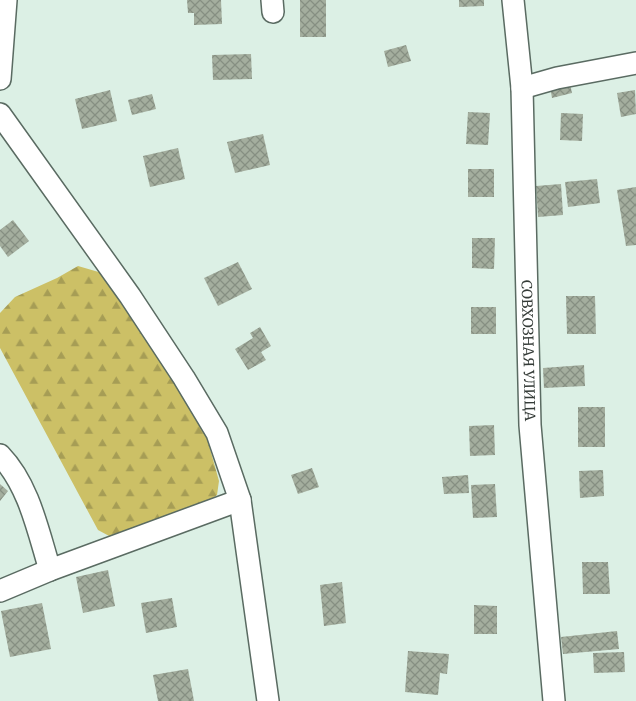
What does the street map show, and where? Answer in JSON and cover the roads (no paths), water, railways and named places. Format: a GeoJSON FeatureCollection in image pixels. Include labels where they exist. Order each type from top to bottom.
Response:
{"type":"FeatureCollection","features":[{"type":"Feature","properties":{"kind":"street"},"geometry":{"type":"LineString","coordinates":[[0,79],[6,0]]}},
{"type":"Feature","properties":{"kind":"street","name":"СОВХОЗНАЯ УЛИЦА"},"geometry":{"type":"LineString","coordinates":[[514,0],[522,88],[530,425],[554,701]]}},
{"type":"Feature","properties":{"kind":"street"},"geometry":{"type":"LineString","coordinates":[[522,88],[557,78],[636,63]]}},
{"type":"Feature","properties":{"kind":"street"},"geometry":{"type":"LineString","coordinates":[[0,114],[124,288],[184,378],[217,433],[240,500],[268,701]]}},
{"type":"Feature","properties":{"kind":"street"},"geometry":{"type":"LineString","coordinates":[[0,455],[20,482],[50,570]]}},
{"type":"Feature","properties":{"kind":"street"},"geometry":{"type":"LineString","coordinates":[[0,591],[50,570],[240,500]]}}]}
